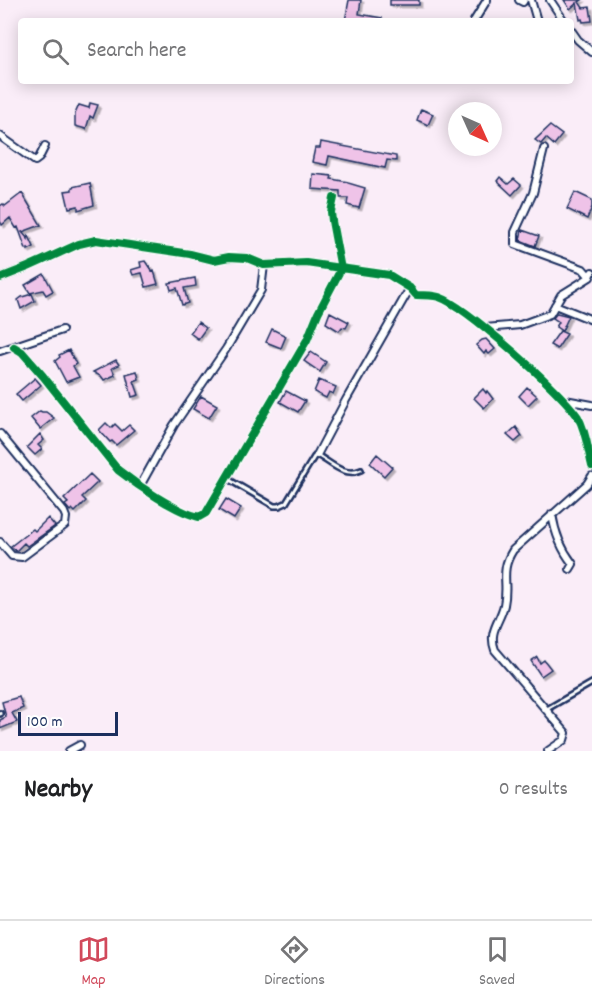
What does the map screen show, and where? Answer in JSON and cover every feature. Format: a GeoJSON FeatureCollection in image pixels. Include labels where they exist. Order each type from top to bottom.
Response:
{"type":"FeatureCollection","features":[{"type":"Feature","properties":{"kind":"street"},"geometry":{"type":"LineString","coordinates":[[476,18],[487,0]]}},
{"type":"Feature","properties":{"kind":"street"},"geometry":{"type":"LineString","coordinates":[[531,0],[536,18]]}},
{"type":"Feature","properties":{"kind":"street"},"geometry":{"type":"LineString","coordinates":[[550,0],[562,18]]}},
{"type":"Feature","properties":{"kind":"street"},"geometry":{"type":"LineString","coordinates":[[574,34],[592,52]]}},
{"type":"Feature","properties":{"kind":"street"},"geometry":{"type":"LineString","coordinates":[[0,136],[35,161],[45,146]]}},
{"type":"Feature","properties":{"kind":"street"},"geometry":{"type":"LineString","coordinates":[[485,328],[520,326],[550,314],[561,295],[591,274],[515,244],[515,231],[532,193],[544,149]]}},
{"type":"Feature","properties":{"kind":"street"},"geometry":{"type":"LineString","coordinates":[[14,346],[43,376],[118,470],[190,515],[199,517],[206,513],[307,340],[341,268],[331,212],[334,198]]}},
{"type":"Feature","properties":{"kind":"street"},"geometry":{"type":"LineString","coordinates":[[0,278],[79,244],[96,240],[214,260],[229,257],[247,258],[264,265],[306,263],[390,275],[410,288],[416,295],[437,296],[453,304],[485,328],[564,400],[578,418],[592,466]]}},
{"type":"Feature","properties":{"kind":"street"},"geometry":{"type":"LineString","coordinates":[[141,486],[174,425],[226,349],[261,291],[264,265]]}},
{"type":"Feature","properties":{"kind":"street"},"geometry":{"type":"LineString","coordinates":[[317,455],[410,288]]}},
{"type":"Feature","properties":{"kind":"street"},"geometry":{"type":"LineString","coordinates":[[555,305],[592,320]]}},
{"type":"Feature","properties":{"kind":"street"},"geometry":{"type":"LineString","coordinates":[[0,351],[62,330]]}},
{"type":"Feature","properties":{"kind":"street"},"geometry":{"type":"LineString","coordinates":[[564,400],[592,405]]}},
{"type":"Feature","properties":{"kind":"street"},"geometry":{"type":"LineString","coordinates":[[0,434],[66,517],[64,525],[22,557],[12,556],[0,542]]}},
{"type":"Feature","properties":{"kind":"street"},"geometry":{"type":"LineString","coordinates":[[548,751],[564,740],[566,733],[495,650],[491,640],[504,605],[506,561],[513,550],[587,484],[592,476]]}},
{"type":"Feature","properties":{"kind":"street"},"geometry":{"type":"LineString","coordinates":[[552,514],[555,534],[565,555],[573,564],[570,570]]}},
{"type":"Feature","properties":{"kind":"street"},"geometry":{"type":"LineString","coordinates":[[69,751],[80,745]]}},
{"type":"Feature","properties":{"kind":"lane"},"geometry":{"type":"LineString","coordinates":[[225,478],[274,506],[279,506],[286,503],[317,455],[347,473],[356,473],[361,470]]}},
{"type":"Feature","properties":{"kind":"lane"},"geometry":{"type":"LineString","coordinates":[[546,710],[592,683]]}},
{"type":"Feature","properties":{"kind":"building"},"geometry":{"type":"Polygon","coordinates":[[[349,0],[361,0],[359,14],[382,18],[346,18],[349,0]]]}},
{"type":"Feature","properties":{"kind":"building"},"geometry":{"type":"Polygon","coordinates":[[[390,0],[419,0],[419,5],[390,5],[390,0]]]}},
{"type":"Feature","properties":{"kind":"building"},"geometry":{"type":"Polygon","coordinates":[[[564,0],[582,0],[579,2],[583,8],[590,7],[592,21],[580,20],[577,3],[570,9],[564,0]]]}},
{"type":"Feature","properties":{"kind":"building"},"geometry":{"type":"Polygon","coordinates":[[[90,103],[98,105],[93,118],[90,116],[86,129],[75,126],[75,114],[79,105],[89,108],[90,103]]]}},
{"type":"Feature","properties":{"kind":"building"},"geometry":{"type":"Polygon","coordinates":[[[421,109],[433,114],[428,125],[417,120],[421,109]]]}},
{"type":"Feature","properties":{"kind":"building"},"geometry":{"type":"Polygon","coordinates":[[[550,126],[562,135],[554,145],[546,138],[541,144],[535,140],[550,126]]]}},
{"type":"Feature","properties":{"kind":"building"},"geometry":{"type":"Polygon","coordinates":[[[321,142],[396,156],[396,161],[387,160],[385,168],[329,156],[327,165],[312,162],[315,148],[320,148],[321,142]]]}},
{"type":"Feature","properties":{"kind":"building"},"geometry":{"type":"Polygon","coordinates":[[[313,174],[332,176],[331,179],[365,188],[359,208],[347,205],[348,198],[340,198],[340,191],[312,189],[313,174]]]}},
{"type":"Feature","properties":{"kind":"building"},"geometry":{"type":"Polygon","coordinates":[[[500,177],[508,184],[514,179],[521,185],[512,195],[497,181],[500,177]]]}},
{"type":"Feature","properties":{"kind":"building"},"geometry":{"type":"Polygon","coordinates":[[[90,183],[94,205],[78,210],[78,206],[69,208],[65,191],[90,183]]]}},
{"type":"Feature","properties":{"kind":"building"},"geometry":{"type":"Polygon","coordinates":[[[575,192],[592,200],[587,219],[567,209],[575,192]]]}},
{"type":"Feature","properties":{"kind":"building"},"geometry":{"type":"Polygon","coordinates":[[[22,193],[41,225],[22,232],[28,239],[28,234],[34,247],[28,250],[18,227],[16,228],[10,218],[2,225],[0,221],[0,206],[3,204],[5,206],[22,193]]]}},
{"type":"Feature","properties":{"kind":"building"},"geometry":{"type":"Polygon","coordinates":[[[522,230],[539,236],[535,246],[520,240],[522,230]]]}},
{"type":"Feature","properties":{"kind":"building"},"geometry":{"type":"Polygon","coordinates":[[[145,261],[152,272],[154,271],[158,284],[146,287],[142,273],[133,275],[131,270],[141,267],[140,262],[145,261]]]}},
{"type":"Feature","properties":{"kind":"building"},"geometry":{"type":"Polygon","coordinates":[[[44,274],[53,291],[46,295],[43,290],[30,293],[25,285],[44,274]]]}},
{"type":"Feature","properties":{"kind":"building"},"geometry":{"type":"Polygon","coordinates":[[[195,278],[196,286],[184,288],[188,303],[182,305],[177,288],[171,290],[169,283],[195,278]]]}},
{"type":"Feature","properties":{"kind":"building"},"geometry":{"type":"Polygon","coordinates":[[[32,294],[35,301],[21,309],[18,300],[32,294]]]}},
{"type":"Feature","properties":{"kind":"building"},"geometry":{"type":"Polygon","coordinates":[[[330,312],[349,322],[346,328],[342,327],[339,331],[326,323],[330,312]]]}},
{"type":"Feature","properties":{"kind":"building"},"geometry":{"type":"Polygon","coordinates":[[[557,313],[569,316],[562,331],[556,327],[559,322],[553,318],[557,313]]]}},
{"type":"Feature","properties":{"kind":"building"},"geometry":{"type":"Polygon","coordinates":[[[198,322],[206,328],[198,339],[190,333],[198,322]]]}},
{"type":"Feature","properties":{"kind":"building"},"geometry":{"type":"Polygon","coordinates":[[[272,329],[286,336],[281,348],[266,342],[272,329]]]}},
{"type":"Feature","properties":{"kind":"building"},"geometry":{"type":"Polygon","coordinates":[[[560,331],[567,334],[557,349],[550,345],[560,331]]]}},
{"type":"Feature","properties":{"kind":"building"},"geometry":{"type":"Polygon","coordinates":[[[486,339],[495,349],[489,354],[486,351],[484,354],[476,345],[486,339]]]}},
{"type":"Feature","properties":{"kind":"building"},"geometry":{"type":"Polygon","coordinates":[[[69,350],[76,364],[73,366],[79,377],[66,382],[55,361],[60,357],[59,355],[69,350]]]}},
{"type":"Feature","properties":{"kind":"building"},"geometry":{"type":"Polygon","coordinates":[[[311,352],[326,362],[320,372],[304,361],[311,352]]]}},
{"type":"Feature","properties":{"kind":"building"},"geometry":{"type":"Polygon","coordinates":[[[116,360],[119,365],[112,368],[115,375],[104,380],[93,372],[116,360]]]}},
{"type":"Feature","properties":{"kind":"building"},"geometry":{"type":"Polygon","coordinates":[[[137,371],[139,379],[134,381],[139,395],[132,397],[126,374],[137,371]]]}},
{"type":"Feature","properties":{"kind":"building"},"geometry":{"type":"Polygon","coordinates":[[[35,378],[41,385],[22,401],[16,394],[35,378]]]}},
{"type":"Feature","properties":{"kind":"building"},"geometry":{"type":"Polygon","coordinates":[[[319,380],[336,387],[333,394],[329,392],[326,398],[314,392],[319,380]]]}},
{"type":"Feature","properties":{"kind":"building"},"geometry":{"type":"Polygon","coordinates":[[[527,387],[537,396],[528,405],[519,396],[527,387]]]}},
{"type":"Feature","properties":{"kind":"building"},"geometry":{"type":"Polygon","coordinates":[[[483,389],[493,399],[484,408],[474,398],[483,389]]]}},
{"type":"Feature","properties":{"kind":"building"},"geometry":{"type":"Polygon","coordinates":[[[286,391],[305,401],[298,412],[280,402],[286,391]]]}},
{"type":"Feature","properties":{"kind":"building"},"geometry":{"type":"Polygon","coordinates":[[[201,396],[217,405],[209,418],[193,409],[201,396]]]}},
{"type":"Feature","properties":{"kind":"building"},"geometry":{"type":"Polygon","coordinates":[[[40,411],[54,418],[40,429],[31,418],[40,411]]]}},
{"type":"Feature","properties":{"kind":"building"},"geometry":{"type":"Polygon","coordinates":[[[106,423],[111,428],[115,424],[122,431],[129,425],[134,430],[116,445],[99,430],[106,423]]]}},
{"type":"Feature","properties":{"kind":"building"},"geometry":{"type":"Polygon","coordinates":[[[516,427],[522,436],[515,442],[507,435],[516,427]]]}},
{"type":"Feature","properties":{"kind":"building"},"geometry":{"type":"Polygon","coordinates":[[[40,434],[44,440],[38,445],[42,449],[35,455],[27,447],[40,434]]]}},
{"type":"Feature","properties":{"kind":"building"},"geometry":{"type":"Polygon","coordinates":[[[377,454],[392,467],[384,476],[370,463],[377,454]]]}},
{"type":"Feature","properties":{"kind":"building"},"geometry":{"type":"Polygon","coordinates":[[[90,474],[98,482],[82,497],[86,501],[75,512],[72,509],[70,511],[64,499],[90,474]]]}},
{"type":"Feature","properties":{"kind":"building"},"geometry":{"type":"Polygon","coordinates":[[[226,499],[241,508],[234,519],[219,510],[226,499]]]}},
{"type":"Feature","properties":{"kind":"building"},"geometry":{"type":"Polygon","coordinates":[[[48,518],[55,526],[27,546],[24,543],[16,551],[11,546],[33,529],[35,531],[48,518]]]}},
{"type":"Feature","properties":{"kind":"building"},"geometry":{"type":"Polygon","coordinates":[[[537,657],[540,663],[544,660],[551,669],[541,676],[531,661],[537,657]]]}},
{"type":"Feature","properties":{"kind":"building"},"geometry":{"type":"Polygon","coordinates":[[[19,697],[23,708],[12,713],[17,722],[0,729],[0,720],[6,717],[2,702],[19,697]]]}},
{"type":"Feature","properties":{"kind":"cycle path"},"geometry":{"type":"LineString","coordinates":[[14,347],[22,352],[43,376],[118,470],[168,504],[199,517],[206,513],[307,340],[341,269],[331,212],[334,198]]}},
{"type":"Feature","properties":{"kind":"cycle path"},"geometry":{"type":"LineString","coordinates":[[0,278],[79,244],[96,240],[190,254],[214,260],[229,257],[247,258],[264,265],[306,263],[389,275],[410,288],[416,295],[436,296],[452,304],[491,332],[534,370],[578,417],[585,434],[592,466]]}}]}
